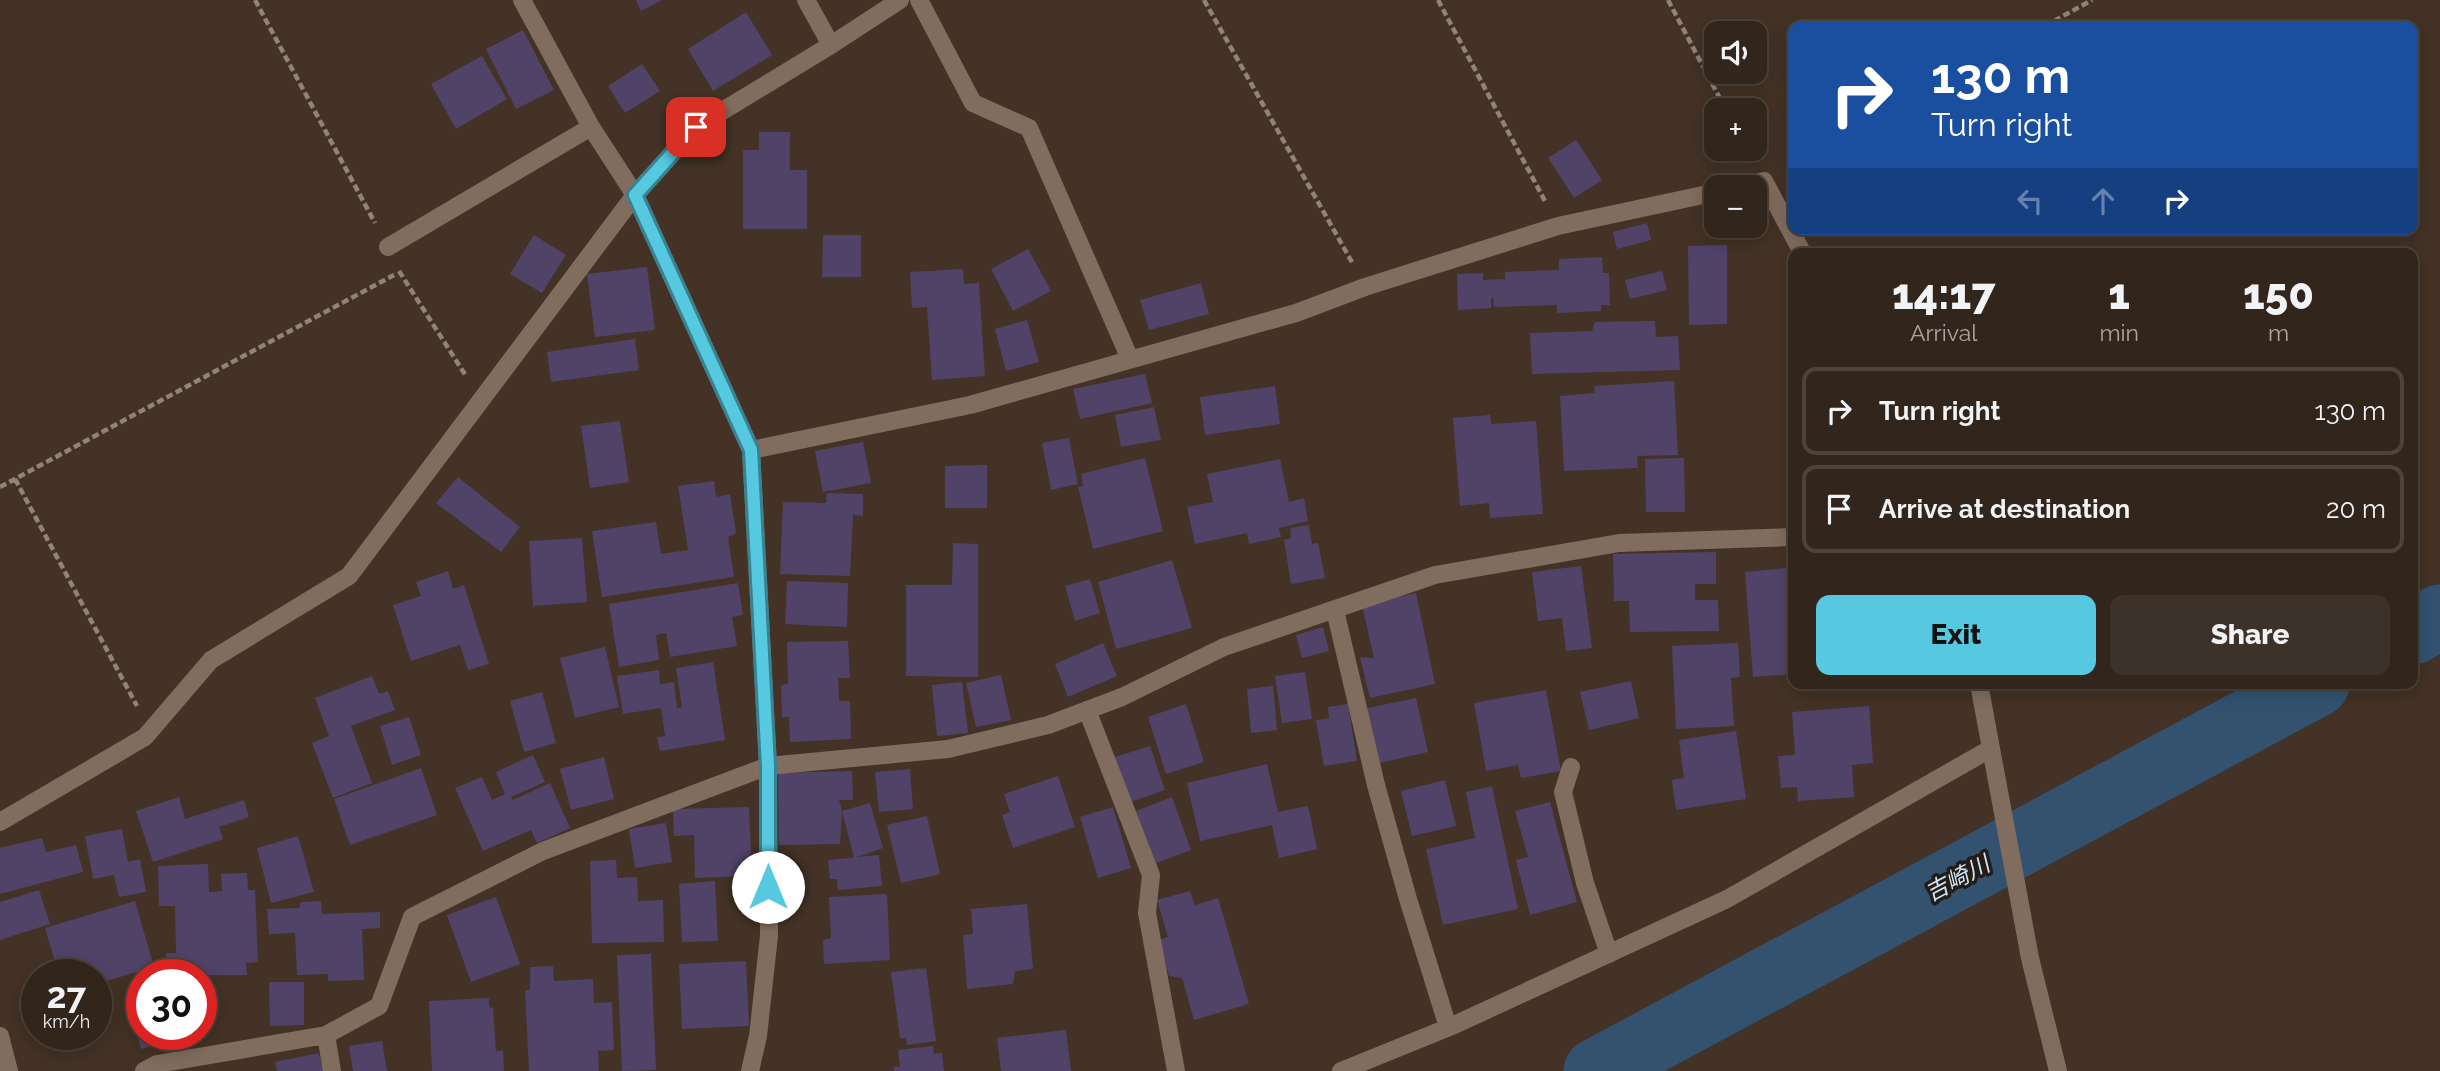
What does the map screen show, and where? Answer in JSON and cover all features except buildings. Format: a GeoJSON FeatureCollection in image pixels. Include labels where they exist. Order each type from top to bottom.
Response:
{"type":"FeatureCollection","features":[{"type":"Feature","properties":{"kind":"street"},"geometry":{"type":"LineString","coordinates":[[522,0],[591,127],[635,195],[751,450],[768,766],[769,936],[758,1036],[750,1071]]}},
{"type":"Feature","properties":{"kind":"street"},"geometry":{"type":"LineString","coordinates":[[806,0],[831,45]]}},
{"type":"Feature","properties":{"kind":"street"},"geometry":{"type":"LineString","coordinates":[[0,822],[145,737],[211,660],[349,576],[635,195],[696,127],[900,0]]}},
{"type":"Feature","properties":{"kind":"street"},"geometry":{"type":"LineString","coordinates":[[919,0],[973,103],[1029,128],[1130,359]]}},
{"type":"Feature","properties":{"kind":"street"},"geometry":{"type":"LineString","coordinates":[[388,247],[591,127]]}},
{"type":"Feature","properties":{"kind":"street"},"geometry":{"type":"LineString","coordinates":[[1767,187],[1788,226]]}},
{"type":"Feature","properties":{"kind":"street"},"geometry":{"type":"LineString","coordinates":[[751,450],[970,405],[1296,313],[1365,287],[1558,226],[1704,195]]}},
{"type":"Feature","properties":{"kind":"street"},"geometry":{"type":"LineString","coordinates":[[144,1071],[157,1064],[326,1035],[379,1006],[412,917],[543,851],[768,766],[948,749],[1048,725],[1122,697],[1224,648],[1435,575],[1619,543],[1788,537]]}},
{"type":"Feature","properties":{"kind":"street"},"geometry":{"type":"LineString","coordinates":[[1335,610],[1376,785],[1448,1027]]}},
{"type":"Feature","properties":{"kind":"street"},"geometry":{"type":"LineString","coordinates":[[1980,689],[2030,958],[2058,1071]]}},
{"type":"Feature","properties":{"kind":"street"},"geometry":{"type":"LineString","coordinates":[[1087,710],[1151,876],[1147,914],[1172,1063],[1176,1071]]}},
{"type":"Feature","properties":{"kind":"street"},"geometry":{"type":"LineString","coordinates":[[1341,1071],[1448,1027],[1727,899],[1990,749]]}},
{"type":"Feature","properties":{"kind":"street"},"geometry":{"type":"LineString","coordinates":[[1571,767],[1563,792],[1585,883],[1609,954]]}},
{"type":"Feature","properties":{"kind":"street"},"geometry":{"type":"LineString","coordinates":[[326,1035],[332,1071]]}},
{"type":"Feature","properties":{"kind":"street"},"geometry":{"type":"LineString","coordinates":[[0,1036],[9,1071]]}},
{"type":"Feature","properties":{"kind":"path"},"geometry":{"type":"LineString","coordinates":[[255,0],[400,272],[482,400]]}},
{"type":"Feature","properties":{"kind":"path"},"geometry":{"type":"LineString","coordinates":[[1204,0],[1365,287]]}},
{"type":"Feature","properties":{"kind":"path"},"geometry":{"type":"LineString","coordinates":[[1438,0],[1558,226]]}},
{"type":"Feature","properties":{"kind":"path"},"geometry":{"type":"LineString","coordinates":[[1668,0],[1721,98]]}},
{"type":"Feature","properties":{"kind":"path"},"geometry":{"type":"LineString","coordinates":[[2054,21],[2092,0]]}},
{"type":"Feature","properties":{"kind":"path"},"geometry":{"type":"LineString","coordinates":[[0,487],[400,272]]}},
{"type":"Feature","properties":{"kind":"path"},"geometry":{"type":"LineString","coordinates":[[15,479],[150,730]]}},
{"type":"Feature","properties":{"kind":"waterway","name":"吉崎川"},"geometry":{"type":"LineString","coordinates":[[2418,629],[2440,617]]}},
{"type":"Feature","properties":{"kind":"waterway","name":"吉崎川"},"geometry":{"type":"LineString","coordinates":[[1596,1071],[2308,689]]}},
{"type":"Feature","properties":{"kind":"route"},"geometry":{"type":"LineString","coordinates":[[696,127],[635,195],[751,450],[768,766],[768,887]]}}]}
